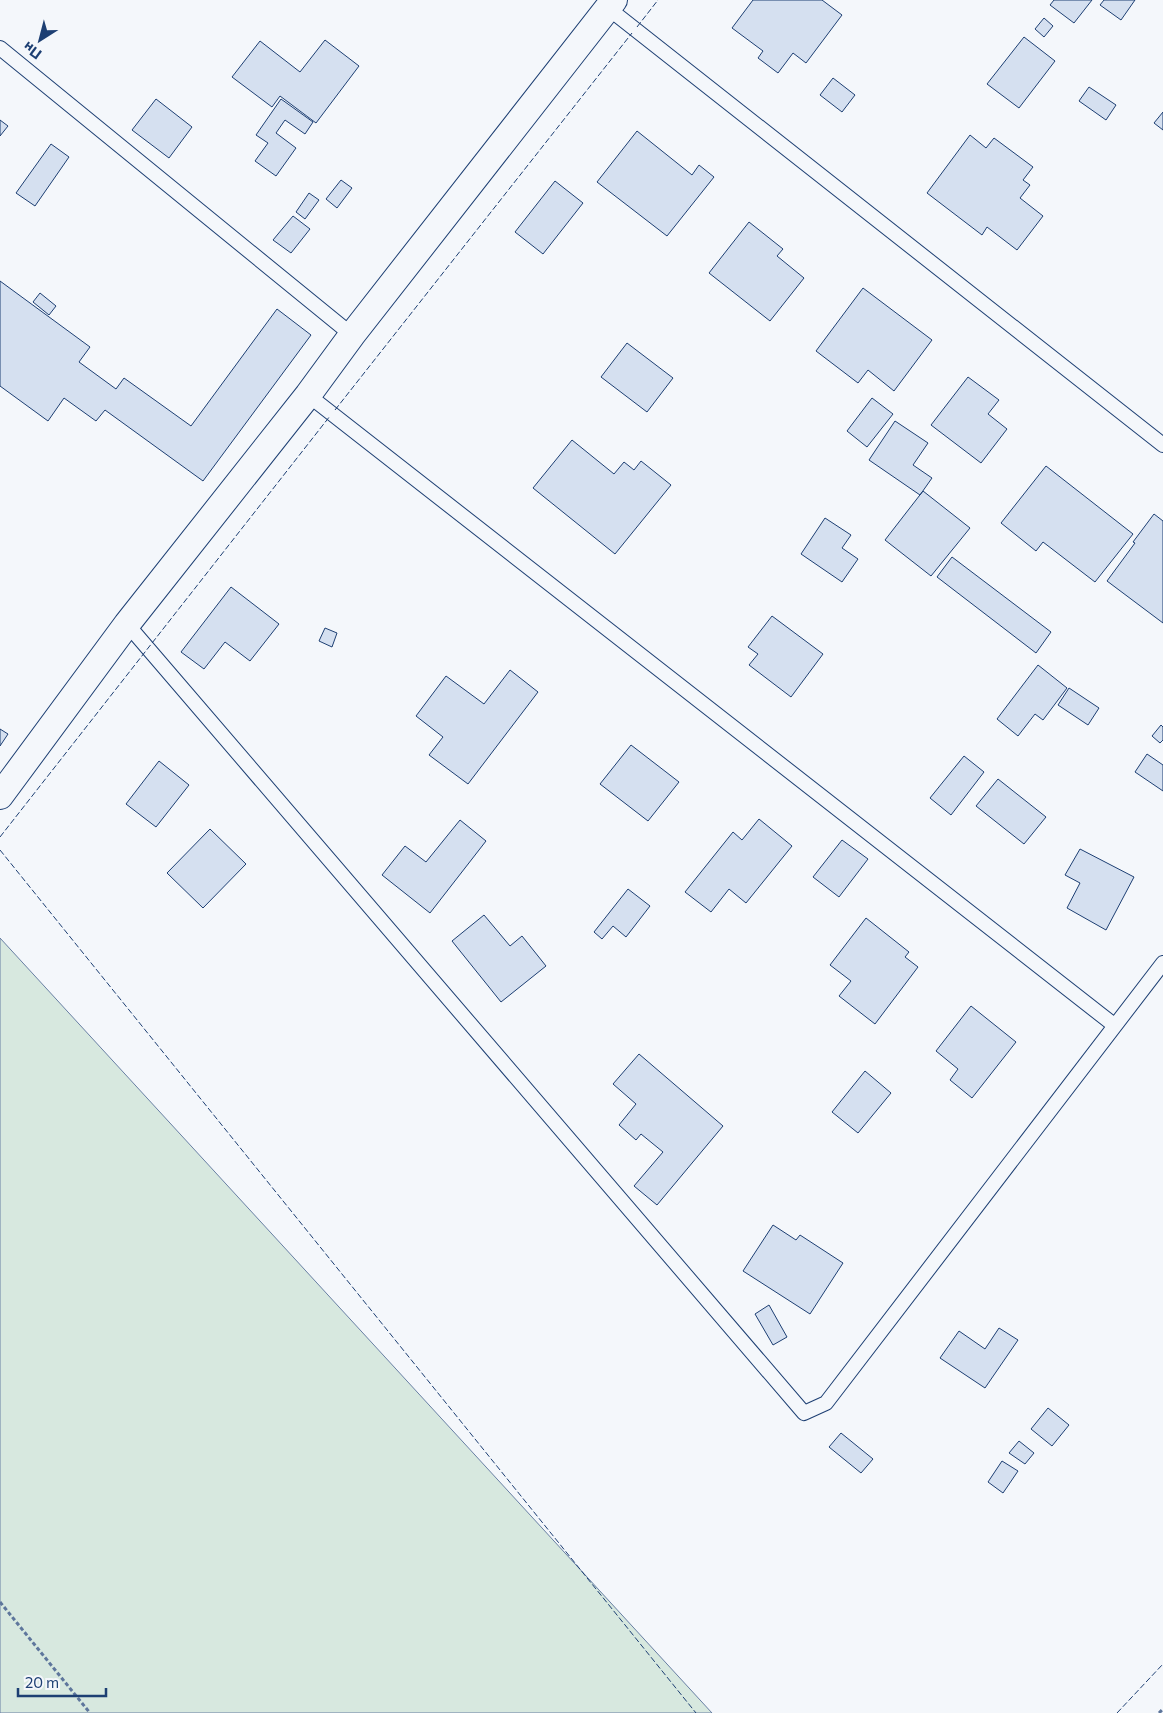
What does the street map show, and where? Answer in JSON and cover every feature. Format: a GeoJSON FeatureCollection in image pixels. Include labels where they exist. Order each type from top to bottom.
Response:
{"type":"FeatureCollection","features":[{"type":"Feature","properties":{"kind":"street"},"geometry":{"type":"LineString","coordinates":[[0,796],[128,624],[611,4]]}},
{"type":"Feature","properties":{"kind":"lane"},"geometry":{"type":"LineString","coordinates":[[611,4],[1163,445]]}},
{"type":"Feature","properties":{"kind":"lane"},"geometry":{"type":"LineString","coordinates":[[0,48],[352,336]]}},
{"type":"Feature","properties":{"kind":"lane"},"geometry":{"type":"LineString","coordinates":[[308,395],[1114,1025]]}},
{"type":"Feature","properties":{"kind":"lane"},"geometry":{"type":"LineString","coordinates":[[128,624],[804,1413],[826,1404],[1163,963]]}},
{"type":"Feature","properties":{"kind":"path"},"geometry":{"type":"LineString","coordinates":[[0,1602],[90,1713]]}},
{"type":"Feature","properties":{"kind":"path"},"geometry":{"type":"LineString","coordinates":[[1159,1713],[1163,1709]]}},
{"type":"Feature","properties":{"kind":"shaded area"},"geometry":{"type":"Polygon","coordinates":[[[0,938],[712,1713],[0,1713],[0,938]]]}},
{"type":"Feature","properties":{"kind":"building"},"geometry":{"type":"Polygon","coordinates":[[[753,0],[822,0],[842,15],[806,63],[793,53],[778,73],[758,58],[763,51],[732,28],[753,0]]]}},
{"type":"Feature","properties":{"kind":"building"},"geometry":{"type":"Polygon","coordinates":[[[1054,0],[1092,0],[1074,23],[1050,5],[1054,0]]]}},
{"type":"Feature","properties":{"kind":"building"},"geometry":{"type":"Polygon","coordinates":[[[1104,0],[1135,0],[1121,20],[1100,5],[1104,0]]]}},
{"type":"Feature","properties":{"kind":"building"},"geometry":{"type":"Polygon","coordinates":[[[1044,18],[1053,26],[1044,37],[1035,29],[1044,18]]]}},
{"type":"Feature","properties":{"kind":"building"},"geometry":{"type":"Polygon","coordinates":[[[1024,37],[1055,61],[1019,108],[987,84],[1024,37]]]}},
{"type":"Feature","properties":{"kind":"building"},"geometry":{"type":"Polygon","coordinates":[[[325,40],[359,66],[316,123],[280,96],[272,107],[232,77],[260,41],[300,72],[325,40]]]}},
{"type":"Feature","properties":{"kind":"building"},"geometry":{"type":"Polygon","coordinates":[[[833,78],[855,95],[842,112],[820,95],[833,78]]]}},
{"type":"Feature","properties":{"kind":"building"},"geometry":{"type":"Polygon","coordinates":[[[1089,87],[1116,105],[1106,120],[1079,101],[1089,87]]]}},
{"type":"Feature","properties":{"kind":"building"},"geometry":{"type":"Polygon","coordinates":[[[156,99],[192,127],[169,158],[132,130],[156,99]]]}},
{"type":"Feature","properties":{"kind":"building"},"geometry":{"type":"Polygon","coordinates":[[[281,99],[313,122],[305,134],[285,120],[276,133],[296,148],[276,176],[255,161],[268,143],[256,135],[281,99]]]}},
{"type":"Feature","properties":{"kind":"building"},"geometry":{"type":"Polygon","coordinates":[[[1163,112],[1163,130],[1154,123],[1163,112]]]}},
{"type":"Feature","properties":{"kind":"building"},"geometry":{"type":"Polygon","coordinates":[[[0,120],[8,126],[0,136],[0,120]]]}},
{"type":"Feature","properties":{"kind":"building"},"geometry":{"type":"Polygon","coordinates":[[[637,131],[692,175],[699,165],[714,177],[667,236],[597,182],[637,131]]]}},
{"type":"Feature","properties":{"kind":"building"},"geometry":{"type":"Polygon","coordinates":[[[970,135],[986,148],[994,138],[1033,167],[1023,180],[1030,185],[1020,198],[1043,216],[1017,250],[987,227],[982,235],[927,193],[970,135]]]}},
{"type":"Feature","properties":{"kind":"building"},"geometry":{"type":"Polygon","coordinates":[[[51,144],[69,157],[35,206],[16,193],[51,144]]]}},
{"type":"Feature","properties":{"kind":"building"},"geometry":{"type":"Polygon","coordinates":[[[341,180],[352,188],[337,208],[326,199],[341,180]]]}},
{"type":"Feature","properties":{"kind":"building"},"geometry":{"type":"Polygon","coordinates":[[[555,181],[583,203],[543,254],[515,232],[555,181]]]}},
{"type":"Feature","properties":{"kind":"building"},"geometry":{"type":"Polygon","coordinates":[[[309,193],[319,200],[305,219],[296,212],[309,193]]]}},
{"type":"Feature","properties":{"kind":"building"},"geometry":{"type":"Polygon","coordinates":[[[293,216],[310,229],[291,253],[273,240],[293,216]]]}},
{"type":"Feature","properties":{"kind":"building"},"geometry":{"type":"Polygon","coordinates":[[[749,222],[783,249],[777,256],[804,278],[770,321],[709,273],[749,222]]]}},
{"type":"Feature","properties":{"kind":"building"},"geometry":{"type":"Polygon","coordinates":[[[0,281],[90,347],[79,362],[116,389],[124,378],[191,426],[277,309],[311,335],[203,481],[105,410],[96,421],[64,398],[48,421],[0,386],[0,281]]]}},
{"type":"Feature","properties":{"kind":"building"},"geometry":{"type":"Polygon","coordinates":[[[863,288],[932,340],[894,391],[868,370],[858,383],[816,351],[863,288]]]}},
{"type":"Feature","properties":{"kind":"building"},"geometry":{"type":"Polygon","coordinates":[[[40,293],[56,306],[49,315],[33,302],[40,293]]]}},
{"type":"Feature","properties":{"kind":"building"},"geometry":{"type":"Polygon","coordinates":[[[627,343],[673,378],[647,412],[601,377],[627,343]]]}},
{"type":"Feature","properties":{"kind":"building"},"geometry":{"type":"Polygon","coordinates":[[[968,377],[999,400],[988,414],[1007,429],[981,463],[931,425],[968,377]]]}},
{"type":"Feature","properties":{"kind":"building"},"geometry":{"type":"Polygon","coordinates":[[[872,398],[893,414],[867,447],[847,431],[872,398]]]}},
{"type":"Feature","properties":{"kind":"building"},"geometry":{"type":"Polygon","coordinates":[[[895,421],[928,443],[913,465],[932,478],[920,495],[869,460],[895,421]]]}},
{"type":"Feature","properties":{"kind":"building"},"geometry":{"type":"Polygon","coordinates":[[[572,440],[614,474],[624,462],[634,470],[641,461],[671,485],[615,554],[533,488],[572,440]]]}},
{"type":"Feature","properties":{"kind":"building"},"geometry":{"type":"Polygon","coordinates":[[[1046,466],[1133,534],[1095,582],[1043,542],[1036,551],[1001,523],[1046,466]]]}},
{"type":"Feature","properties":{"kind":"building"},"geometry":{"type":"Polygon","coordinates":[[[923,491],[970,528],[931,576],[885,540],[923,491]]]}},
{"type":"Feature","properties":{"kind":"building"},"geometry":{"type":"Polygon","coordinates":[[[1154,514],[1163,521],[1163,623],[1107,581],[1154,514]]]}},
{"type":"Feature","properties":{"kind":"building"},"geometry":{"type":"Polygon","coordinates":[[[825,518],[851,535],[842,548],[858,559],[842,582],[801,554],[825,518]]]}},
{"type":"Feature","properties":{"kind":"building"},"geometry":{"type":"Polygon","coordinates":[[[952,557],[1051,632],[1036,653],[937,577],[952,557]]]}},
{"type":"Feature","properties":{"kind":"building"},"geometry":{"type":"Polygon","coordinates":[[[231,587],[279,624],[250,661],[225,642],[204,669],[181,652],[231,587]]]}},
{"type":"Feature","properties":{"kind":"building"},"geometry":{"type":"Polygon","coordinates":[[[772,616],[823,654],[791,697],[749,665],[758,654],[748,647],[772,616]]]}},
{"type":"Feature","properties":{"kind":"building"},"geometry":{"type":"Polygon","coordinates":[[[325,628],[337,633],[332,647],[319,641],[325,628]]]}},
{"type":"Feature","properties":{"kind":"building"},"geometry":{"type":"Polygon","coordinates":[[[1038,665],[1067,688],[1043,720],[1035,714],[1018,736],[997,719],[1038,665]]]}},
{"type":"Feature","properties":{"kind":"building"},"geometry":{"type":"Polygon","coordinates":[[[510,670],[538,692],[468,784],[429,755],[443,737],[416,716],[446,676],[484,704],[510,670]]]}},
{"type":"Feature","properties":{"kind":"building"},"geometry":{"type":"Polygon","coordinates":[[[1069,688],[1099,708],[1088,725],[1058,705],[1069,688]]]}},
{"type":"Feature","properties":{"kind":"building"},"geometry":{"type":"Polygon","coordinates":[[[1161,725],[1163,727],[1163,740],[1160,743],[1152,736],[1161,725]]]}},
{"type":"Feature","properties":{"kind":"building"},"geometry":{"type":"Polygon","coordinates":[[[0,729],[8,734],[0,746],[0,729]]]}},
{"type":"Feature","properties":{"kind":"building"},"geometry":{"type":"Polygon","coordinates":[[[631,745],[679,782],[648,821],[600,784],[631,745]]]}},
{"type":"Feature","properties":{"kind":"building"},"geometry":{"type":"Polygon","coordinates":[[[1147,754],[1163,765],[1163,791],[1135,772],[1147,754]]]}},
{"type":"Feature","properties":{"kind":"building"},"geometry":{"type":"Polygon","coordinates":[[[964,756],[984,772],[951,815],[930,798],[964,756]]]}},
{"type":"Feature","properties":{"kind":"building"},"geometry":{"type":"Polygon","coordinates":[[[159,761],[189,785],[156,827],[126,804],[159,761]]]}},
{"type":"Feature","properties":{"kind":"building"},"geometry":{"type":"Polygon","coordinates":[[[998,779],[1046,817],[1024,844],[976,806],[998,779]]]}},
{"type":"Feature","properties":{"kind":"building"},"geometry":{"type":"Polygon","coordinates":[[[759,819],[792,846],[746,903],[729,889],[711,912],[685,892],[733,832],[742,840],[759,819]]]}},
{"type":"Feature","properties":{"kind":"building"},"geometry":{"type":"Polygon","coordinates":[[[460,820],[486,841],[430,913],[382,875],[405,846],[426,862],[460,820]]]}},
{"type":"Feature","properties":{"kind":"building"},"geometry":{"type":"Polygon","coordinates":[[[210,829],[246,864],[203,908],[167,873],[210,829]]]}},
{"type":"Feature","properties":{"kind":"building"},"geometry":{"type":"Polygon","coordinates":[[[842,840],[868,859],[839,897],[813,877],[842,840]]]}},
{"type":"Feature","properties":{"kind":"building"},"geometry":{"type":"Polygon","coordinates":[[[1080,849],[1134,877],[1106,930],[1067,908],[1080,883],[1065,875],[1080,849]]]}},
{"type":"Feature","properties":{"kind":"building"},"geometry":{"type":"Polygon","coordinates":[[[628,889],[650,906],[626,937],[613,926],[602,939],[594,932],[628,889]]]}},
{"type":"Feature","properties":{"kind":"building"},"geometry":{"type":"Polygon","coordinates":[[[484,915],[510,946],[522,936],[546,966],[501,1002],[452,941],[484,915]]]}},
{"type":"Feature","properties":{"kind":"building"},"geometry":{"type":"Polygon","coordinates":[[[866,918],[909,952],[905,957],[918,967],[875,1024],[839,996],[851,981],[830,965],[866,918]]]}},
{"type":"Feature","properties":{"kind":"building"},"geometry":{"type":"Polygon","coordinates":[[[971,1006],[1016,1042],[972,1098],[950,1080],[958,1069],[936,1051],[971,1006]]]}},
{"type":"Feature","properties":{"kind":"building"},"geometry":{"type":"Polygon","coordinates":[[[639,1054],[723,1126],[657,1205],[634,1186],[663,1152],[641,1134],[636,1140],[619,1125],[636,1104],[613,1084],[639,1054]]]}},
{"type":"Feature","properties":{"kind":"building"},"geometry":{"type":"Polygon","coordinates":[[[865,1071],[891,1093],[858,1133],[832,1112],[865,1071]]]}},
{"type":"Feature","properties":{"kind":"building"},"geometry":{"type":"Polygon","coordinates":[[[773,1225],[796,1240],[800,1235],[843,1263],[810,1314],[743,1271],[773,1225]]]}},
{"type":"Feature","properties":{"kind":"building"},"geometry":{"type":"Polygon","coordinates":[[[769,1305],[787,1337],[773,1345],[755,1314],[769,1305]]]}},
{"type":"Feature","properties":{"kind":"building"},"geometry":{"type":"Polygon","coordinates":[[[999,1328],[1018,1340],[985,1388],[940,1358],[959,1331],[985,1349],[999,1328]]]}},
{"type":"Feature","properties":{"kind":"building"},"geometry":{"type":"Polygon","coordinates":[[[1048,1408],[1069,1425],[1052,1446],[1031,1429],[1048,1408]]]}},
{"type":"Feature","properties":{"kind":"building"},"geometry":{"type":"Polygon","coordinates":[[[841,1433],[873,1459],[861,1473],[829,1447],[841,1433]]]}},
{"type":"Feature","properties":{"kind":"building"},"geometry":{"type":"Polygon","coordinates":[[[1019,1441],[1034,1453],[1025,1464],[1009,1453],[1019,1441]]]}},
{"type":"Feature","properties":{"kind":"building"},"geometry":{"type":"Polygon","coordinates":[[[1002,1461],[1018,1471],[1003,1493],[988,1482],[1002,1461]]]}},
{"type":"Feature","properties":{"kind":"fence"},"geometry":{"type":"LineString","coordinates":[[637,27],[658,0]]}},
{"type":"Feature","properties":{"kind":"fence"},"geometry":{"type":"LineString","coordinates":[[335,410],[632,33]]}},
{"type":"Feature","properties":{"kind":"fence"},"geometry":{"type":"LineString","coordinates":[[0,837],[330,416]]}},
{"type":"Feature","properties":{"kind":"fence"},"geometry":{"type":"LineString","coordinates":[[0,850],[696,1713]]}},
{"type":"Feature","properties":{"kind":"fence"},"geometry":{"type":"LineString","coordinates":[[1117,1713],[1163,1664]]}}]}
